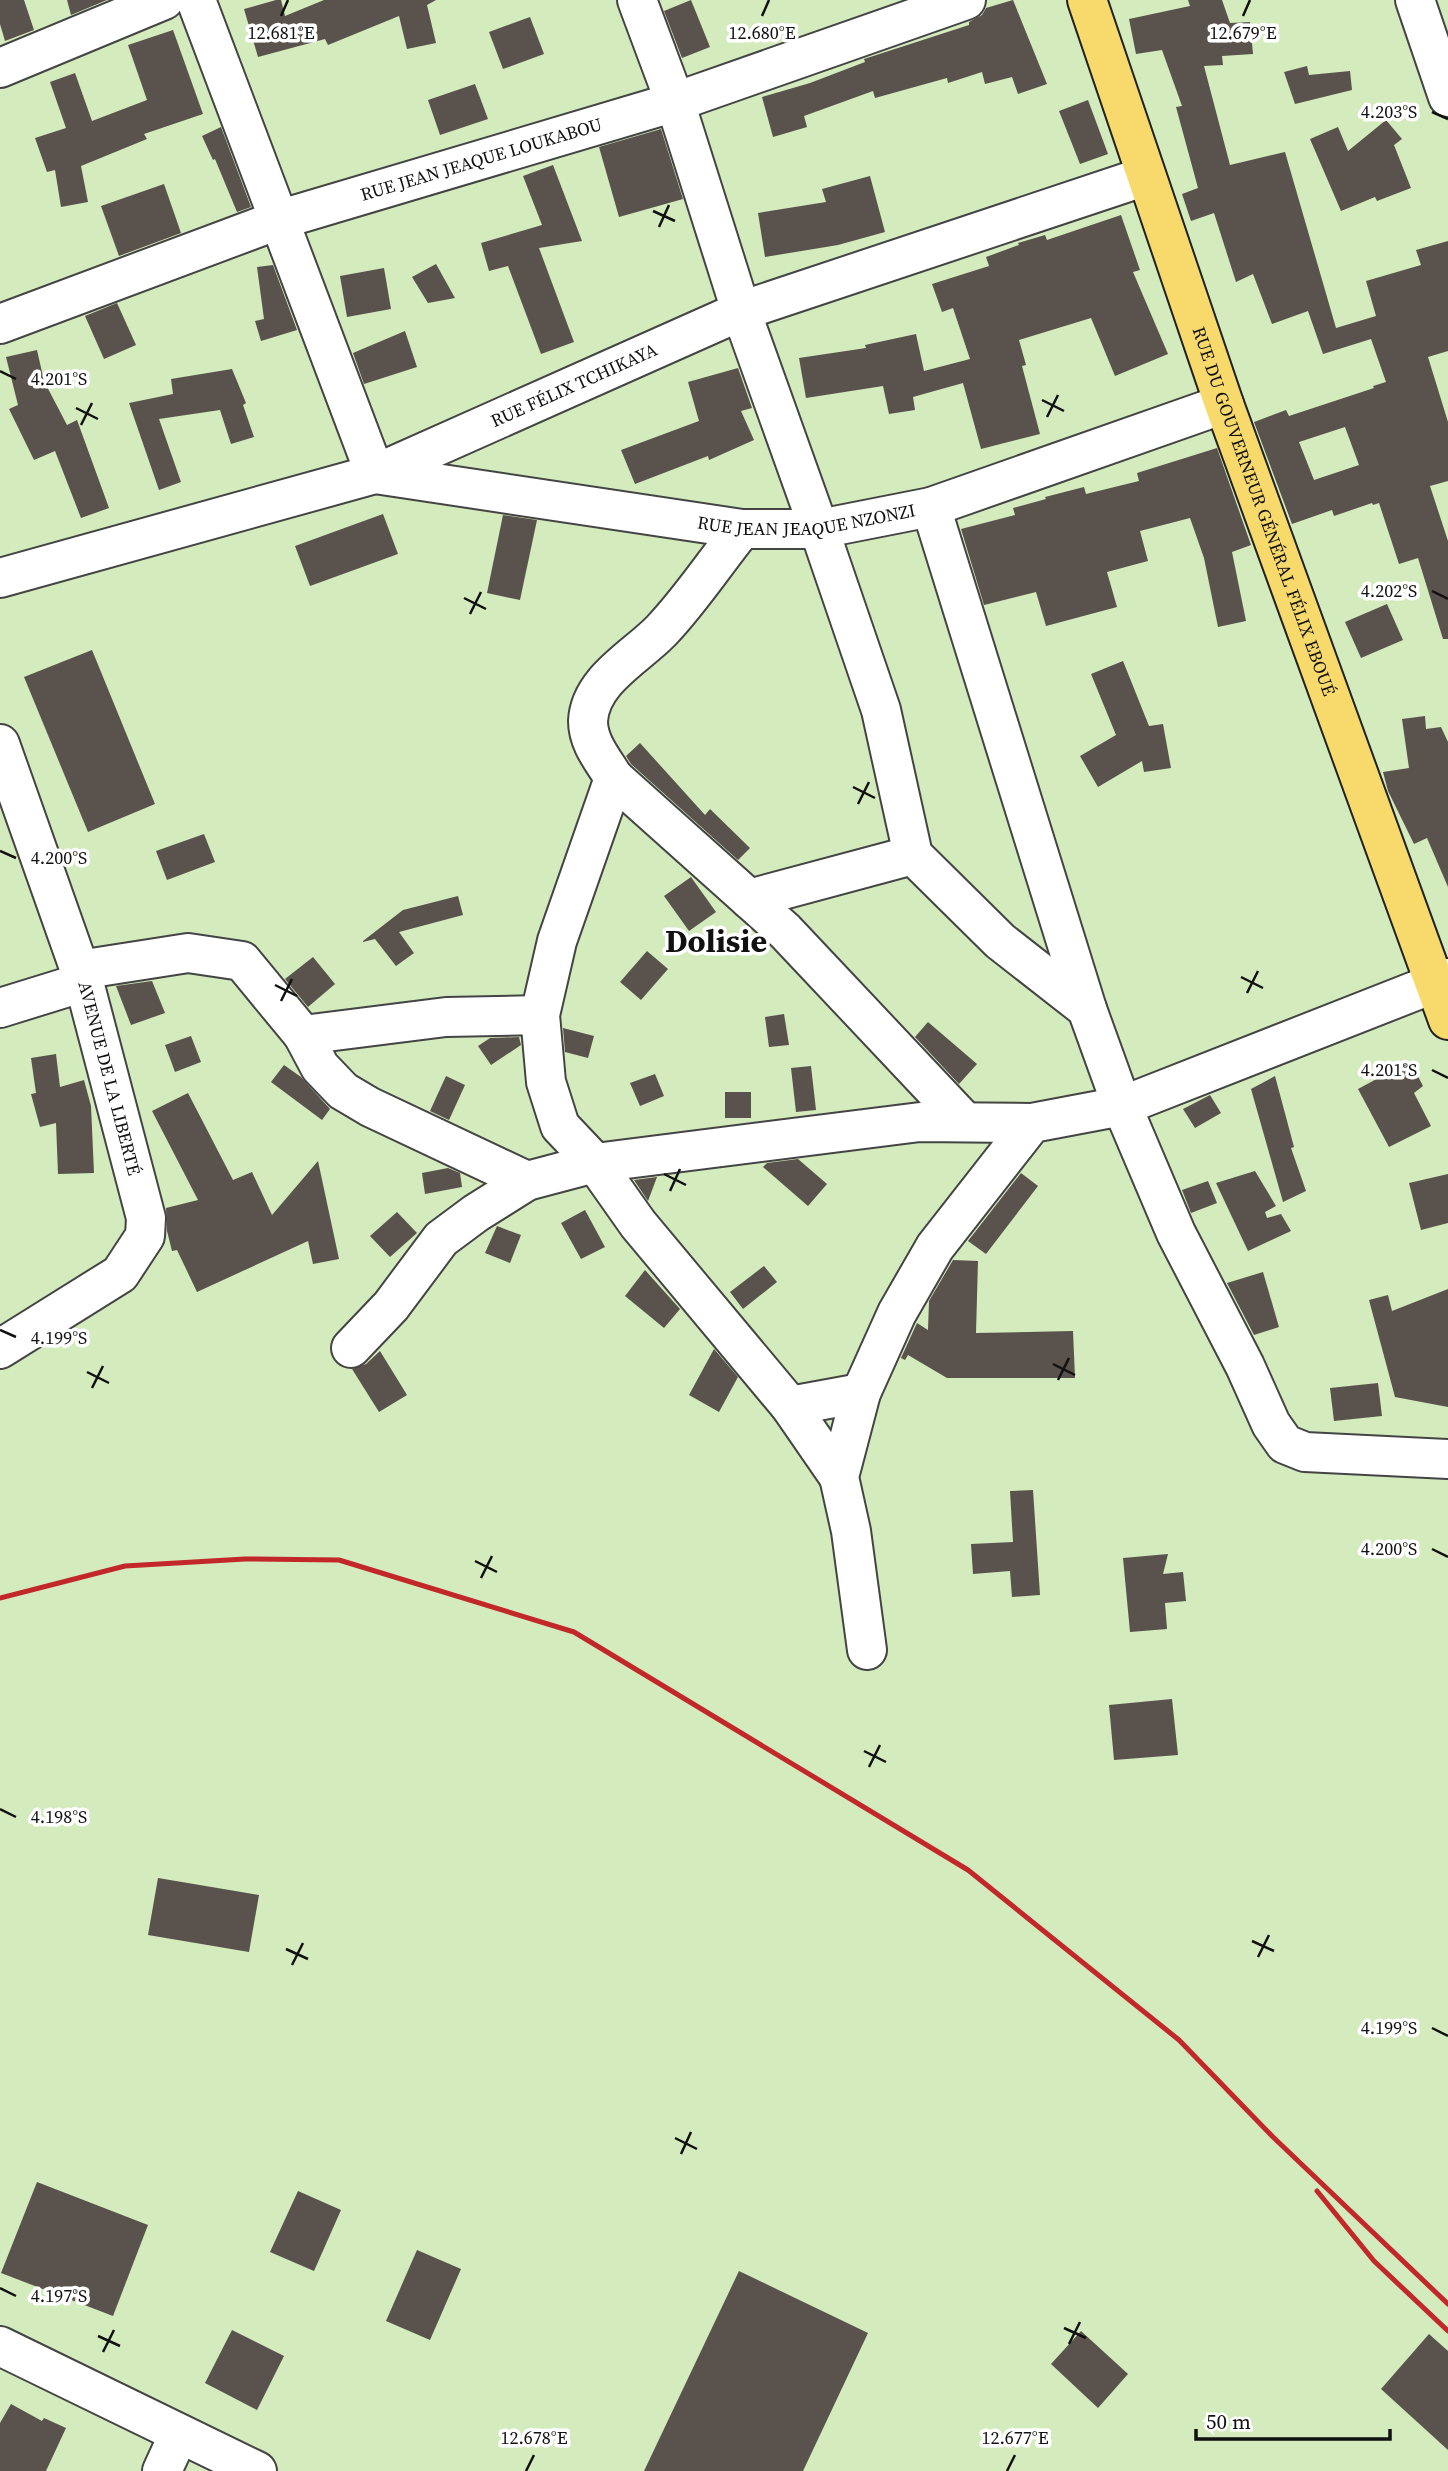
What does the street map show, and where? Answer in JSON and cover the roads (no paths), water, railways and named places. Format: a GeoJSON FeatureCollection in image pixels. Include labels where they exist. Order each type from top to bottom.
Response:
{"type":"FeatureCollection","features":[{"type":"Feature","properties":{"kind":"main road","name":"RUE DU GOUVERNEUR GÉNÉRAL FÉLIX EBOUÉ"},"geometry":{"type":"LineString","coordinates":[[1087,0],[1224,404],[1441,981],[1448,1020]]}},
{"type":"Feature","properties":{"kind":"street"},"geometry":{"type":"LineString","coordinates":[[0,68],[164,0]]}},
{"type":"Feature","properties":{"kind":"street"},"geometry":{"type":"LineString","coordinates":[[196,0],[375,474]]}},
{"type":"Feature","properties":{"kind":"street"},"geometry":{"type":"LineString","coordinates":[[637,0],[675,102],[741,311],[881,710],[913,855],[1000,941],[1087,1009]]}},
{"type":"Feature","properties":{"kind":"street","name":"RUE JEAN JEAQUE LOUKABOU"},"geometry":{"type":"LineString","coordinates":[[0,324],[278,219],[675,102],[966,0]]}},
{"type":"Feature","properties":{"kind":"street"},"geometry":{"type":"LineString","coordinates":[[1415,0],[1448,97]]}},
{"type":"Feature","properties":{"kind":"street","name":"RUE FÉLIX TCHIKAYA"},"geometry":{"type":"LineString","coordinates":[[0,578],[375,474],[741,311],[1146,177]]}},
{"type":"Feature","properties":{"kind":"street","name":"RUE JEAN JEAQUE NZONZI"},"geometry":{"type":"LineString","coordinates":[[375,474],[742,529],[819,529],[931,507],[1224,404]]}},
{"type":"Feature","properties":{"kind":"street"},"geometry":{"type":"LineString","coordinates":[[931,507],[1087,1009],[1122,1106],[1176,1233],[1271,1424],[1285,1444],[1304,1452],[1448,1459]]}},
{"type":"Feature","properties":{"kind":"street"},"geometry":{"type":"LineString","coordinates":[[742,529],[661,631],[624,662],[593,699],[588,718],[589,738],[614,778],[785,931],[965,1122]]}},
{"type":"Feature","properties":{"kind":"street","name":"AVENUE DE LA LIBERTÉ"},"geometry":{"type":"LineString","coordinates":[[0,744],[10,801],[81,976],[146,1217],[145,1236],[120,1274],[0,1349]]}},
{"type":"Feature","properties":{"kind":"street"},"geometry":{"type":"LineString","coordinates":[[614,778],[557,941],[540,1015],[546,1082],[560,1126],[595,1163],[638,1224],[790,1406],[839,1477],[851,1531],[867,1650]]}},
{"type":"Feature","properties":{"kind":"street"},"geometry":{"type":"LineString","coordinates":[[749,899],[913,855]]}},
{"type":"Feature","properties":{"kind":"street"},"geometry":{"type":"LineString","coordinates":[[0,1007],[81,976],[188,953],[242,961],[303,1035],[320,1067],[343,1091],[370,1107],[527,1181]]}},
{"type":"Feature","properties":{"kind":"street"},"geometry":{"type":"LineString","coordinates":[[351,1348],[391,1306],[441,1239],[527,1181],[595,1163],[920,1122],[1032,1124],[1122,1106],[1441,981]]}},
{"type":"Feature","properties":{"kind":"street"},"geometry":{"type":"LineString","coordinates":[[303,1035],[446,1017],[540,1015]]}},
{"type":"Feature","properties":{"kind":"street"},"geometry":{"type":"LineString","coordinates":[[839,1477],[861,1393],[897,1313],[935,1247],[1032,1124]]}},
{"type":"Feature","properties":{"kind":"street"},"geometry":{"type":"LineString","coordinates":[[790,1406],[861,1393]]}},
{"type":"Feature","properties":{"kind":"street"},"geometry":{"type":"LineString","coordinates":[[0,2346],[257,2471]]}},
{"type":"Feature","properties":{"kind":"street"},"geometry":{"type":"LineString","coordinates":[[162,2471],[180,2434]]}},
{"type":"Feature","properties":{"kind":"railway"},"geometry":{"type":"LineString","coordinates":[[0,1598],[125,1566],[245,1559],[339,1560],[574,1632],[968,1870],[1179,2040],[1273,2137],[1448,2304]]}},
{"type":"Feature","properties":{"kind":"railway"},"geometry":{"type":"LineString","coordinates":[[1317,2191],[1374,2261],[1448,2331]]}},
{"type":"Feature","properties":{"kind":"district","name":"Dolisie"},"geometry":{"type":"Point","coordinates":[716,941]}}]}
